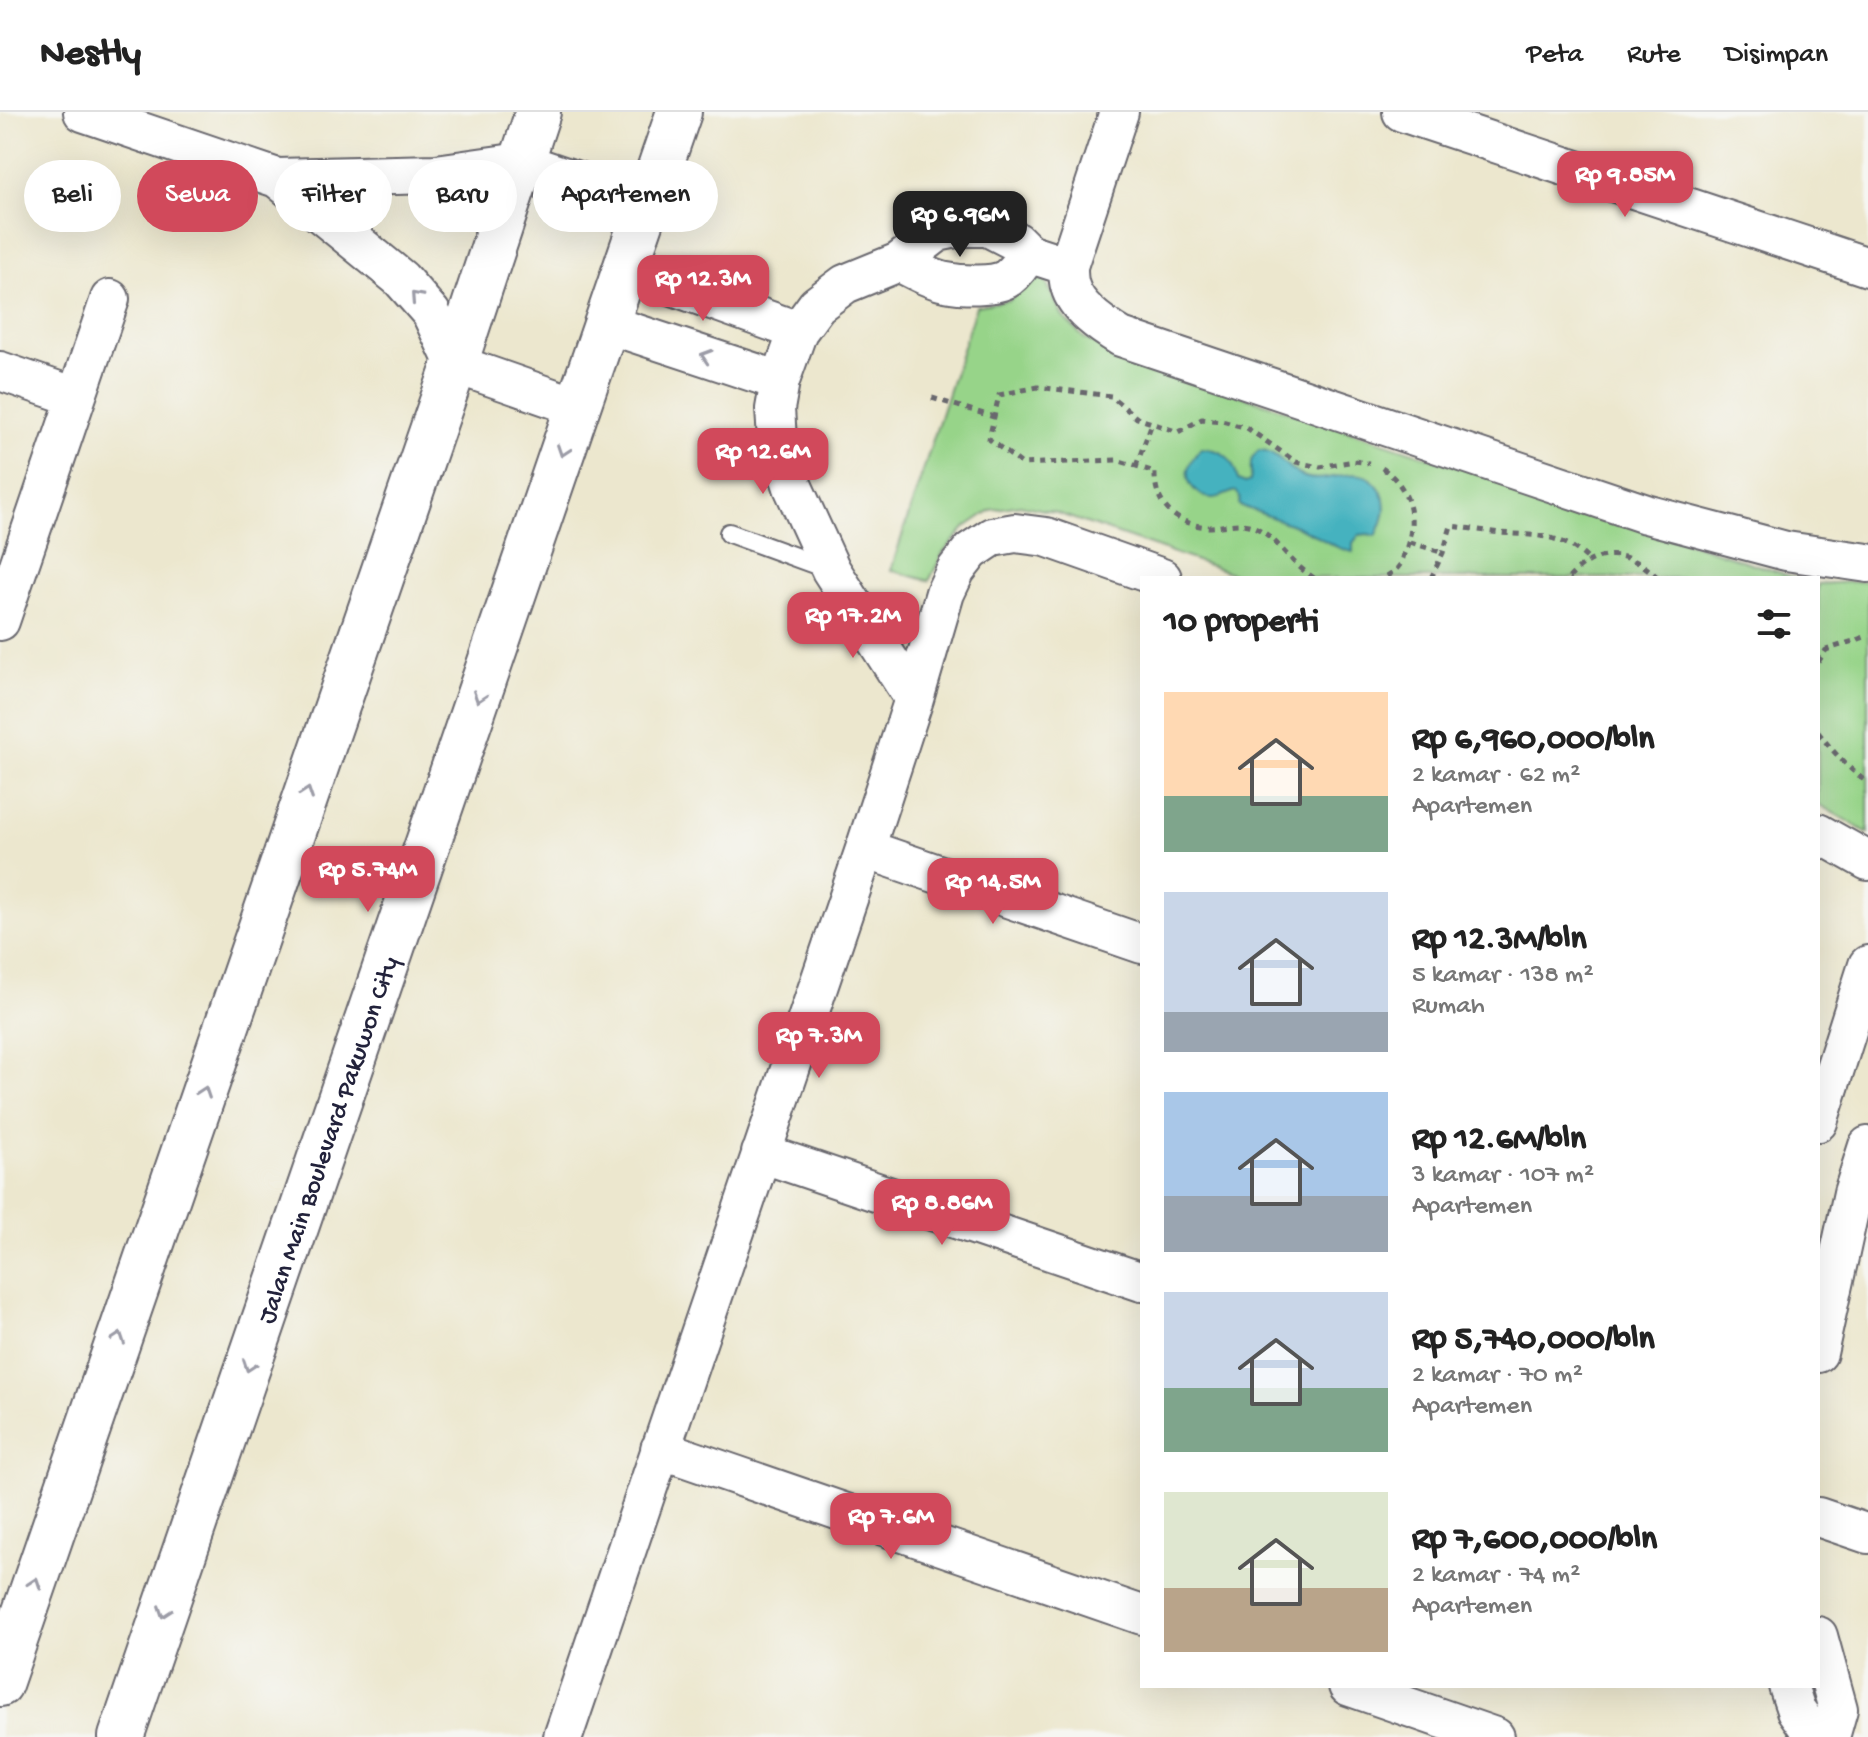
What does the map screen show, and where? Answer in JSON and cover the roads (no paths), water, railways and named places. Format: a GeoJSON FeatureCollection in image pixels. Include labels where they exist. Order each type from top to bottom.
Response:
{"type":"FeatureCollection","features":[{"type":"Feature","properties":{"kind":"street"},"geometry":{"type":"LineString","coordinates":[[83,112],[274,177]]}},
{"type":"Feature","properties":{"kind":"street"},"geometry":{"type":"LineString","coordinates":[[0,1684],[455,364],[538,112]]}},
{"type":"Feature","properties":{"kind":"street","name":"Jalan Main Boulevard Pakuwon City"},"geometry":{"type":"LineString","coordinates":[[663,160],[679,112]]}},
{"type":"Feature","properties":{"kind":"street"},"geometry":{"type":"LineString","coordinates":[[1119,112],[1068,266],[1070,288],[1084,309],[1121,337],[1646,514],[1786,551],[1868,563]]}},
{"type":"Feature","properties":{"kind":"street"},"geometry":{"type":"LineString","coordinates":[[1402,112],[1868,267]]}},
{"type":"Feature","properties":{"kind":"street"},"geometry":{"type":"LineString","coordinates":[[392,175],[436,174],[521,162],[533,166]]}},
{"type":"Feature","properties":{"kind":"street"},"geometry":{"type":"LineString","coordinates":[[914,699],[831,570],[793,487],[777,439],[775,409],[780,381],[798,331],[817,305],[845,284],[899,262],[938,232],[962,227],[988,227],[1017,242],[1028,253],[1068,266]]}},
{"type":"Feature","properties":{"kind":"street"},"geometry":{"type":"LineString","coordinates":[[343,232],[401,279],[431,313],[455,364],[578,407]]}},
{"type":"Feature","properties":{"kind":"street","name":"Jalan Main Boulevard Pakuwon City"},"geometry":{"type":"LineString","coordinates":[[121,1737],[639,232]]}},
{"type":"Feature","properties":{"kind":"street"},"geometry":{"type":"LineString","coordinates":[[899,262],[944,282],[995,283],[1008,278],[1028,253]]}},
{"type":"Feature","properties":{"kind":"street"},"geometry":{"type":"LineString","coordinates":[[626,269],[798,331]]}},
{"type":"Feature","properties":{"kind":"street"},"geometry":{"type":"LineString","coordinates":[[0,621],[110,299]]}},
{"type":"Feature","properties":{"kind":"street"},"geometry":{"type":"LineString","coordinates":[[607,324],[780,381]]}},
{"type":"Feature","properties":{"kind":"street"},"geometry":{"type":"LineString","coordinates":[[0,371],[76,397]]}},
{"type":"Feature","properties":{"kind":"street"},"geometry":{"type":"LineString","coordinates":[[563,1737],[865,849],[945,593],[956,570],[971,551],[992,537],[1015,533],[1046,537],[1156,576]]}},
{"type":"Feature","properties":{"kind":"street"},"geometry":{"type":"LineString","coordinates":[[1820,834],[1868,861]]}},
{"type":"Feature","properties":{"kind":"street"},"geometry":{"type":"LineString","coordinates":[[865,849],[1140,943]]}},
{"type":"Feature","properties":{"kind":"street"},"geometry":{"type":"LineString","coordinates":[[1820,1116],[1868,965]]}},
{"type":"Feature","properties":{"kind":"street"},"geometry":{"type":"LineString","coordinates":[[1820,1346],[1861,1196],[1868,1146]]}},
{"type":"Feature","properties":{"kind":"street"},"geometry":{"type":"LineString","coordinates":[[761,1153],[1140,1281]]}},
{"type":"Feature","properties":{"kind":"street"},"geometry":{"type":"LineString","coordinates":[[660,1449],[1140,1614]]}},
{"type":"Feature","properties":{"kind":"street"},"geometry":{"type":"LineString","coordinates":[[1820,1518],[1868,1534]]}},
{"type":"Feature","properties":{"kind":"street"},"geometry":{"type":"LineString","coordinates":[[1820,1643],[1838,1709],[1830,1737]]}},
{"type":"Feature","properties":{"kind":"street"},"geometry":{"type":"LineString","coordinates":[[1354,1688],[1495,1737]]}},
{"type":"Feature","properties":{"kind":"street"},"geometry":{"type":"LineString","coordinates":[[1789,1688],[1796,1710],[1815,1737]]}},
{"type":"Feature","properties":{"kind":"lane"},"geometry":{"type":"LineString","coordinates":[[729,533],[831,570]]}},
{"type":"Feature","properties":{"kind":"water"},"geometry":{"type":"Polygon","coordinates":[[[1201,448],[1226,456],[1238,480],[1245,483],[1250,481],[1251,461],[1259,450],[1271,453],[1294,472],[1310,478],[1363,475],[1372,480],[1383,495],[1384,513],[1379,530],[1376,536],[1359,535],[1353,543],[1353,552],[1239,505],[1240,497],[1236,491],[1217,498],[1203,496],[1188,478],[1191,463],[1201,448]]]}}]}
